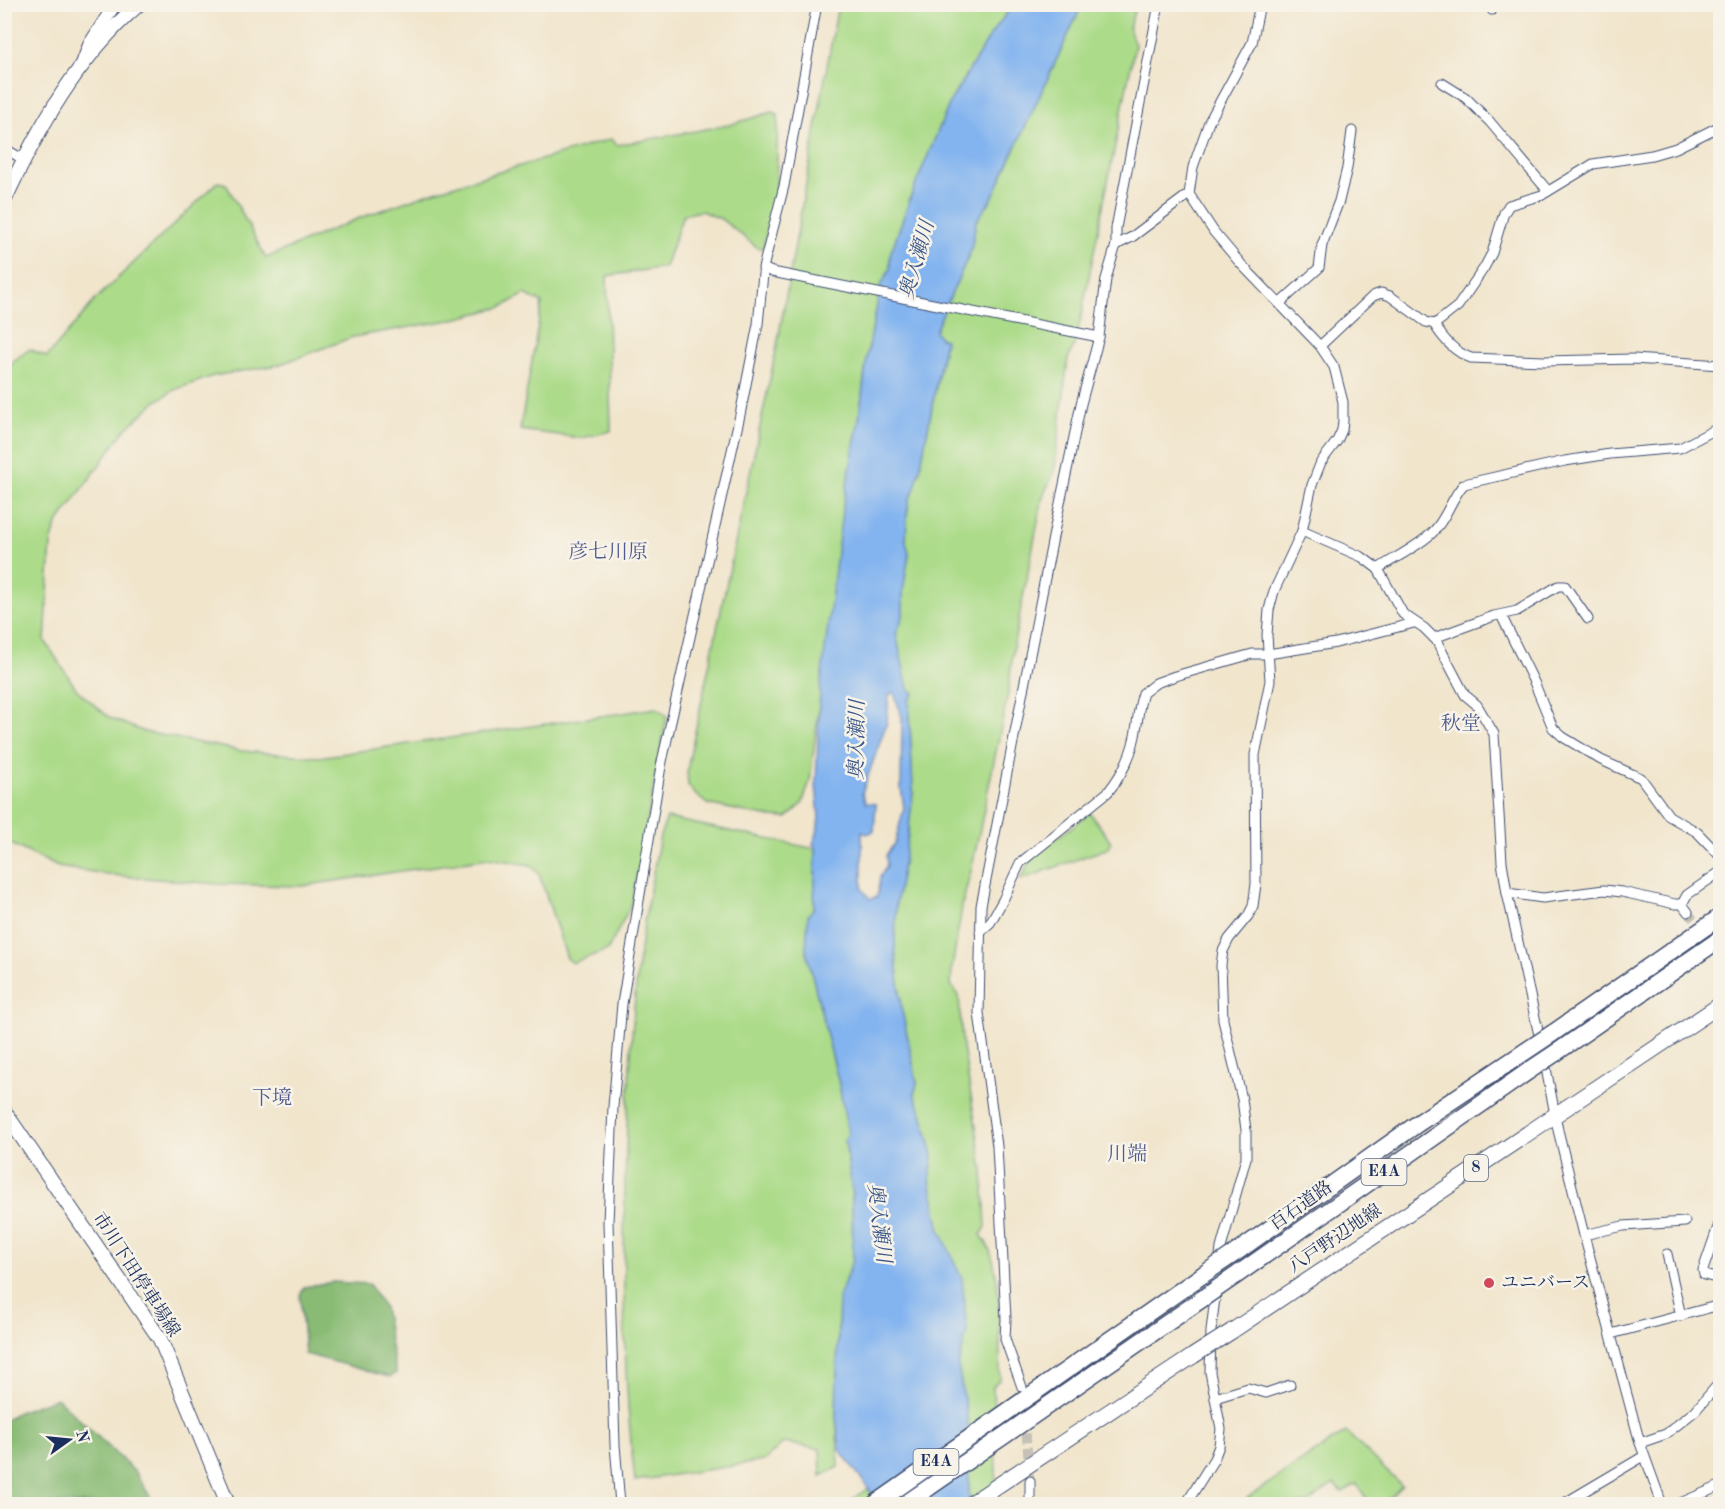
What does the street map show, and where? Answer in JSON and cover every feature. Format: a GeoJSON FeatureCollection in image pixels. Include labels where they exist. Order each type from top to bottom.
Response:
{"type":"FeatureCollection","features":[{"type":"Feature","properties":{"kind":"highway","name":"百石道路"},"geometry":{"type":"LineString","coordinates":[[875,1504],[1420,1122],[1720,917]]}},
{"type":"Feature","properties":{"kind":"highway","name":"百石道路"},"geometry":{"type":"LineString","coordinates":[[904,1504],[1720,939]]}},
{"type":"Feature","properties":{"kind":"main road"},"geometry":{"type":"LineString","coordinates":[[4,201],[64,88],[94,50],[139,4]]}},
{"type":"Feature","properties":{"kind":"main road","name":"八戸野辺地線"},"geometry":{"type":"LineString","coordinates":[[970,1504],[1720,1005]]}},
{"type":"Feature","properties":{"kind":"main road","name":"市川下田停車場線"},"geometry":{"type":"LineString","coordinates":[[4,1111],[160,1339],[228,1504]]}},
{"type":"Feature","properties":{"kind":"street"},"geometry":{"type":"LineString","coordinates":[[80,68],[89,45],[115,4]]}},
{"type":"Feature","properties":{"kind":"street"},"geometry":{"type":"LineString","coordinates":[[620,1504],[615,1445],[608,1222],[613,1107],[622,1004],[661,766],[740,416],[817,4]]}},
{"type":"Feature","properties":{"kind":"street"},"geometry":{"type":"LineString","coordinates":[[1022,1387],[1005,1339],[997,1146],[979,1013],[983,895],[1055,527],[1106,279],[1116,245],[1116,228],[1159,4]]}},
{"type":"Feature","properties":{"kind":"street"},"geometry":{"type":"LineString","coordinates":[[1186,1504],[1214,1459],[1219,1446],[1221,1429],[1209,1372],[1214,1304],[1221,1248],[1246,1158],[1246,1131],[1242,1099],[1223,1020],[1221,965],[1223,951],[1229,939],[1248,916],[1253,906],[1256,884],[1255,755],[1270,681],[1268,627],[1274,591],[1302,531],[1312,485],[1321,462],[1337,441],[1343,422],[1343,402],[1334,367],[1320,346],[1241,264],[1189,195],[1193,167],[1209,122],[1252,43],[1260,4]]}},
{"type":"Feature","properties":{"kind":"street"},"geometry":{"type":"LineString","coordinates":[[1442,83],[1466,98],[1490,122],[1548,191]]}},
{"type":"Feature","properties":{"kind":"street"},"geometry":{"type":"LineString","coordinates":[[1434,324],[1450,315],[1484,268],[1492,253],[1504,213],[1509,205],[1542,195],[1593,164],[1652,155],[1676,148],[1720,126]]}},
{"type":"Feature","properties":{"kind":"street"},"geometry":{"type":"LineString","coordinates":[[1280,303],[1319,268],[1322,245],[1339,201],[1347,168],[1352,131]]}},
{"type":"Feature","properties":{"kind":"street"},"geometry":{"type":"LineString","coordinates":[[4,148],[24,160]]}},
{"type":"Feature","properties":{"kind":"street"},"geometry":{"type":"LineString","coordinates":[[1116,245],[1132,237],[1189,195]]}},
{"type":"Feature","properties":{"kind":"street"},"geometry":{"type":"LineString","coordinates":[[767,270],[1095,336]]}},
{"type":"Feature","properties":{"kind":"street"},"geometry":{"type":"LineString","coordinates":[[1320,346],[1373,296],[1382,293],[1390,296],[1426,322],[1434,324],[1443,338],[1460,354],[1471,358],[1544,361],[1634,359],[1720,365]]}},
{"type":"Feature","properties":{"kind":"street"},"geometry":{"type":"LineString","coordinates":[[1378,569],[1432,532],[1464,484],[1565,461],[1680,447],[1720,427]]}},
{"type":"Feature","properties":{"kind":"street"},"geometry":{"type":"LineString","coordinates":[[1302,531],[1362,557],[1378,569],[1403,614],[1434,638],[1465,695],[1477,705],[1494,734],[1502,862],[1507,893],[1584,1235],[1640,1443],[1662,1504]]}},
{"type":"Feature","properties":{"kind":"street"},"geometry":{"type":"LineString","coordinates":[[1434,638],[1517,611],[1558,586],[1565,586],[1588,619]]}},
{"type":"Feature","properties":{"kind":"street"},"geometry":{"type":"LineString","coordinates":[[1501,615],[1534,682],[1553,728],[1563,737],[1601,760],[1641,777],[1669,816],[1697,832],[1720,856]]}},
{"type":"Feature","properties":{"kind":"street"},"geometry":{"type":"LineString","coordinates":[[980,932],[990,923],[1004,900],[1020,863],[1108,792],[1117,780],[1135,737],[1143,693],[1156,683],[1252,654],[1268,654],[1366,637],[1414,623]]}},
{"type":"Feature","properties":{"kind":"street"},"geometry":{"type":"LineString","coordinates":[[1682,904],[1687,895],[1720,872]]}},
{"type":"Feature","properties":{"kind":"street"},"geometry":{"type":"LineString","coordinates":[[1507,893],[1543,898],[1605,890],[1682,904]]}},
{"type":"Feature","properties":{"kind":"street"},"geometry":{"type":"LineString","coordinates":[[1682,904],[1688,912]]}},
{"type":"Feature","properties":{"kind":"street"},"geometry":{"type":"LineString","coordinates":[[1584,1235],[1623,1226],[1685,1222]]}},
{"type":"Feature","properties":{"kind":"street"},"geometry":{"type":"LineString","coordinates":[[1719,1224],[1703,1270],[1704,1275],[1720,1279]]}},
{"type":"Feature","properties":{"kind":"street"},"geometry":{"type":"LineString","coordinates":[[1667,1254],[1681,1316]]}},
{"type":"Feature","properties":{"kind":"street"},"geometry":{"type":"LineString","coordinates":[[1611,1334],[1720,1305]]}},
{"type":"Feature","properties":{"kind":"street"},"geometry":{"type":"LineString","coordinates":[[1640,1443],[1666,1434],[1695,1411],[1720,1382]]}},
{"type":"Feature","properties":{"kind":"street"},"geometry":{"type":"LineString","coordinates":[[1215,1398],[1248,1388],[1266,1393],[1290,1385]]}},
{"type":"Feature","properties":{"kind":"street"},"geometry":{"type":"LineString","coordinates":[[1563,1504],[1644,1456]]}},
{"type":"Feature","properties":{"kind":"street"},"geometry":{"type":"LineString","coordinates":[[1028,1504],[1030,1481]]}},
{"type":"Feature","properties":{"kind":"street"},"geometry":{"type":"LineString","coordinates":[[1678,1504],[1720,1486]]}},
{"type":"Feature","properties":{"kind":"green space"},"geometry":{"type":"Polygon","coordinates":[[[838,5],[1013,5],[990,36],[951,100],[911,196],[890,255],[890,269],[881,285],[842,512],[810,781],[802,804],[787,818],[770,817],[707,804],[688,785],[687,770],[777,346],[838,5]]]}},
{"type":"Feature","properties":{"kind":"green space"},"geometry":{"type":"Polygon","coordinates":[[[1082,5],[1136,5],[1129,28],[1135,45],[1081,317],[1075,343],[1068,359],[1054,473],[1043,496],[1014,643],[1008,694],[963,901],[952,968],[951,985],[959,996],[962,1041],[983,1170],[986,1227],[981,1235],[989,1248],[994,1264],[1000,1325],[1000,1379],[993,1386],[997,1499],[1004,1504],[969,1504],[968,1422],[958,1366],[967,1331],[939,1227],[930,1180],[933,1156],[922,1113],[914,1094],[917,1083],[902,1011],[895,949],[896,904],[913,792],[909,701],[914,693],[908,689],[903,673],[896,634],[903,616],[903,591],[909,553],[906,542],[909,500],[920,469],[945,341],[935,331],[971,250],[976,221],[991,200],[1082,5]]]}},
{"type":"Feature","properties":{"kind":"green space"},"geometry":{"type":"Polygon","coordinates":[[[772,112],[778,114],[776,192],[763,248],[758,248],[721,219],[701,211],[683,215],[665,267],[607,276],[611,431],[582,438],[520,430],[542,303],[525,294],[502,307],[450,320],[353,337],[278,365],[213,376],[174,390],[155,402],[123,432],[57,524],[51,543],[45,641],[77,690],[110,718],[145,732],[242,751],[319,757],[657,708],[667,716],[632,903],[608,950],[572,963],[567,958],[539,874],[531,865],[488,858],[302,886],[218,884],[121,876],[58,867],[5,841],[4,387],[13,361],[30,349],[47,357],[96,299],[218,182],[226,184],[266,258],[357,219],[432,192],[611,139],[617,145],[729,125],[772,112]]]}},
{"type":"Feature","properties":{"kind":"green space"},"geometry":{"type":"Polygon","coordinates":[[[1090,813],[1111,842],[1109,848],[1020,880],[1032,857],[1090,813]]]}},
{"type":"Feature","properties":{"kind":"green space"},"geometry":{"type":"Polygon","coordinates":[[[667,818],[816,849],[814,909],[806,950],[839,1084],[848,1133],[845,1141],[852,1191],[853,1259],[839,1297],[836,1417],[839,1467],[821,1476],[820,1449],[783,1443],[764,1461],[635,1481],[628,1407],[624,1296],[628,1106],[632,1028],[641,941],[660,836],[667,818]]]}},
{"type":"Feature","properties":{"kind":"green space"},"geometry":{"type":"Polygon","coordinates":[[[333,1282],[369,1284],[384,1308],[396,1373],[389,1377],[305,1354],[300,1296],[304,1287],[333,1282]]]}},
{"type":"Feature","properties":{"kind":"green space"},"geometry":{"type":"Polygon","coordinates":[[[57,1398],[134,1471],[155,1504],[5,1504],[5,1420],[18,1412],[57,1398]]]}},
{"type":"Feature","properties":{"kind":"green space"},"geometry":{"type":"Polygon","coordinates":[[[1346,1432],[1402,1486],[1385,1503],[1370,1504],[1357,1484],[1342,1492],[1334,1484],[1306,1504],[1248,1504],[1247,1498],[1346,1432]]]}},
{"type":"Feature","properties":{"kind":"green space"},"geometry":{"type":"Polygon","coordinates":[[[868,1489],[880,1504],[846,1504],[868,1489]]]}},
{"type":"Feature","properties":{"kind":"water","name":"奥入瀬川"},"geometry":{"type":"Polygon","coordinates":[[[1013,5],[1082,5],[991,200],[976,221],[971,250],[935,331],[940,338],[945,340],[920,469],[909,500],[906,542],[909,553],[903,591],[903,616],[896,634],[908,689],[914,693],[909,701],[913,792],[896,904],[895,949],[902,1011],[917,1083],[914,1094],[922,1113],[933,1156],[930,1180],[939,1227],[962,1279],[967,1331],[958,1366],[968,1422],[969,1504],[880,1504],[840,1450],[836,1417],[839,1297],[853,1259],[852,1191],[845,1141],[848,1133],[839,1084],[806,950],[808,915],[814,908],[816,850],[813,844],[819,817],[816,785],[820,690],[842,512],[881,285],[890,269],[890,255],[911,196],[951,100],[990,36],[1013,5]],[[894,692],[889,695],[887,722],[862,793],[866,803],[876,804],[874,831],[867,834],[862,831],[862,889],[870,899],[877,897],[880,877],[887,865],[886,855],[895,843],[904,808],[901,788],[902,718],[894,692]]]}},
{"type":"Feature","properties":{"kind":"tunnel"},"geometry":{"type":"LineString","coordinates":[[1688,912],[1703,932]]}},
{"type":"Feature","properties":{"kind":"tunnel"},"geometry":{"type":"LineString","coordinates":[[1025,1420],[1030,1481]]}},
{"type":"Feature","properties":{"kind":"place","name":"ユニバース"},"geometry":{"type":"Point","coordinates":[1489,1283]}},
{"type":"Feature","properties":{"kind":"district","name":"彦七川原"},"geometry":{"type":"Point","coordinates":[608,553]}},
{"type":"Feature","properties":{"kind":"district","name":"秋堂"},"geometry":{"type":"Point","coordinates":[1461,725]}},
{"type":"Feature","properties":{"kind":"district","name":"下境"},"geometry":{"type":"Point","coordinates":[272,1099]}},
{"type":"Feature","properties":{"kind":"district","name":"川端"},"geometry":{"type":"Point","coordinates":[1127,1155]}}]}
